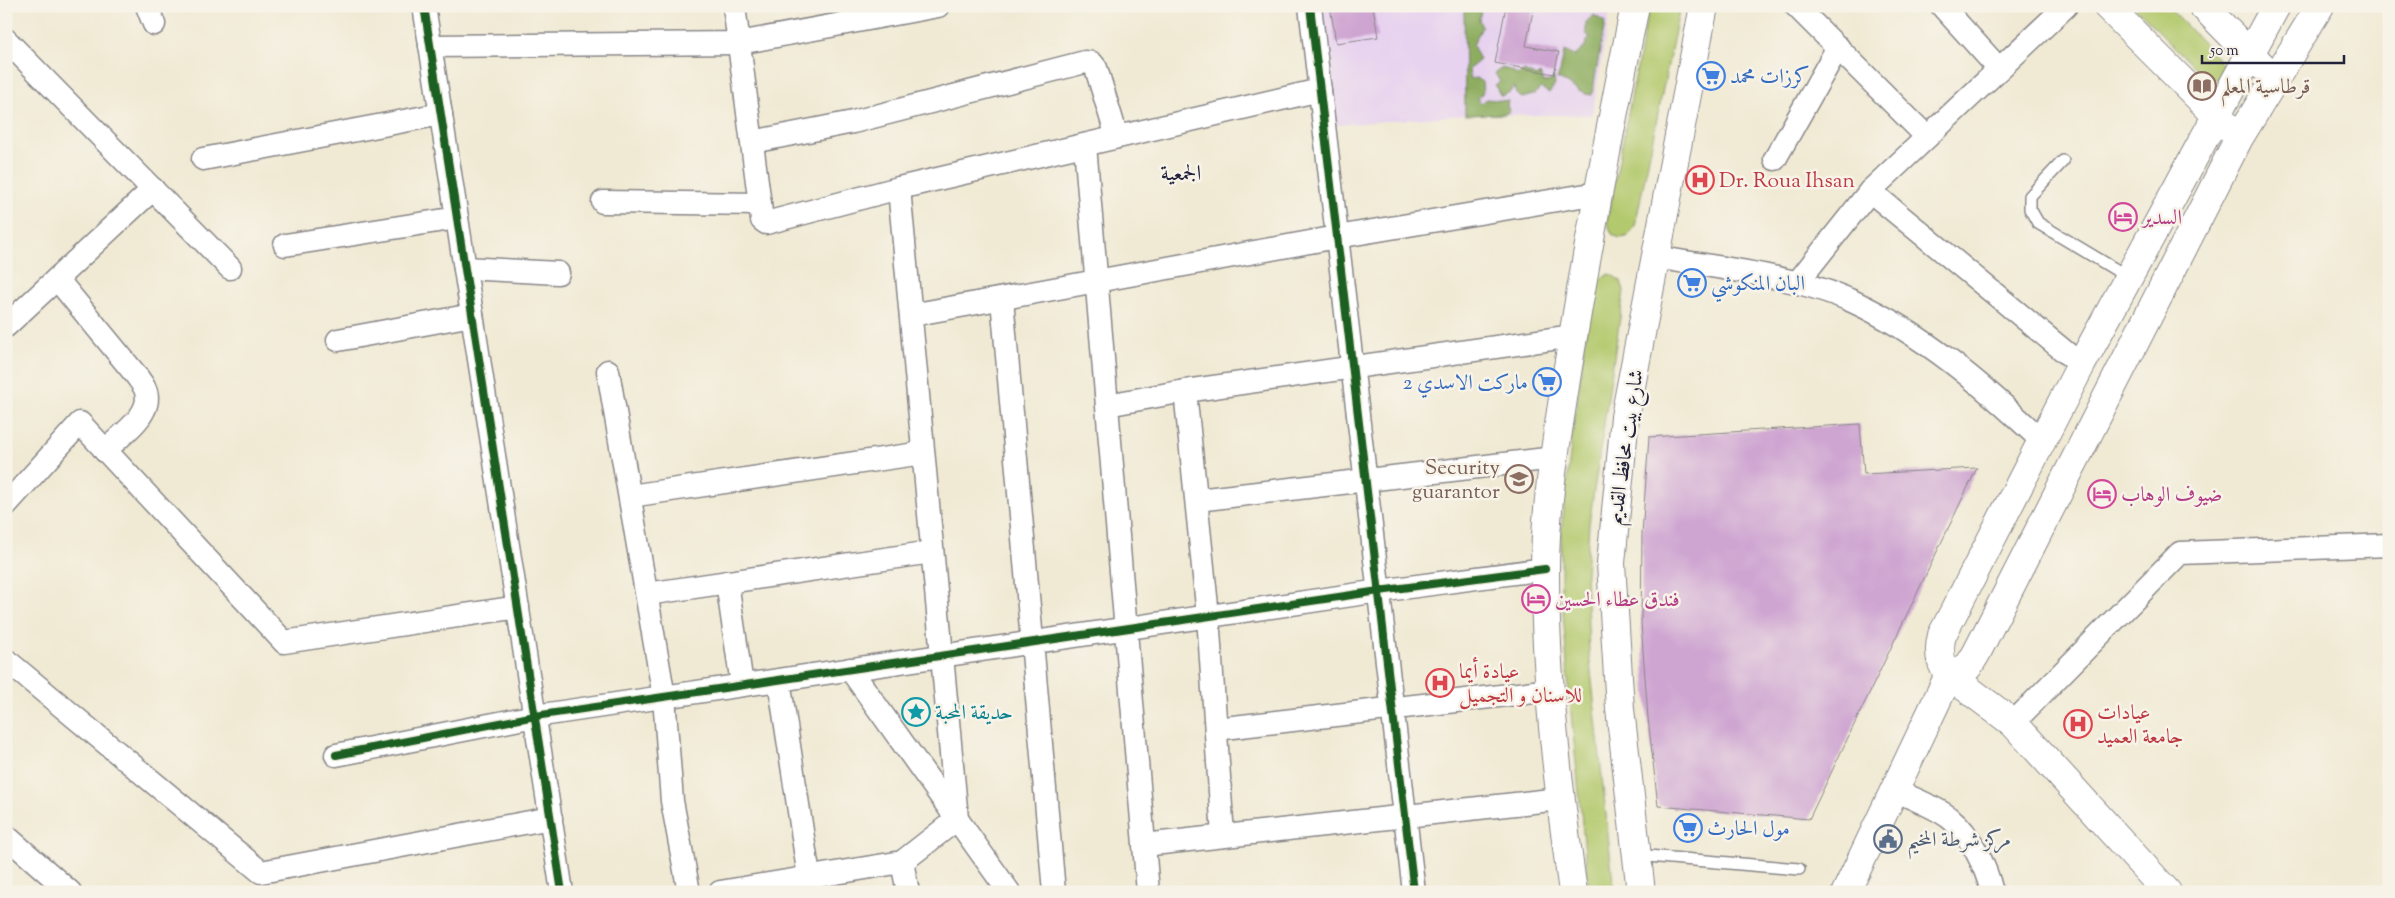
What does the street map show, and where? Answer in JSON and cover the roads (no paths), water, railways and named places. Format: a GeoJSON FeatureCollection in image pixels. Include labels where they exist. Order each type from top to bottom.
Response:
{"type":"FeatureCollection","features":[{"type":"Feature","properties":{"kind":"main road"},"geometry":{"type":"LineString","coordinates":[[1573,892],[1560,799],[1551,690],[1545,569],[1548,508],[1573,336],[1598,193],[1635,6]]}},
{"type":"Feature","properties":{"kind":"main road","name":"شارع بيت محافظ القديم"},"geometry":{"type":"LineString","coordinates":[[1641,892],[1620,710],[1611,563],[1625,417],[1704,6]]}},
{"type":"Feature","properties":{"kind":"main road"},"geometry":{"type":"LineString","coordinates":[[2107,6],[2239,138]]}},
{"type":"Feature","properties":{"kind":"main road"},"geometry":{"type":"LineString","coordinates":[[2203,6],[2276,79]]}},
{"type":"Feature","properties":{"kind":"main road"},"geometry":{"type":"LineString","coordinates":[[2167,892],[2013,723],[1949,675],[1940,658],[1939,647],[1942,636],[2041,440],[2276,6]]}},
{"type":"Feature","properties":{"kind":"main road"},"geometry":{"type":"LineString","coordinates":[[1846,892],[1949,675],[1968,667],[1976,654],[2239,138],[2320,6]]}},
{"type":"Feature","properties":{"kind":"street"},"geometry":{"type":"LineString","coordinates":[[424,6],[562,892]]}},
{"type":"Feature","properties":{"kind":"street"},"geometry":{"type":"LineString","coordinates":[[734,6],[762,220],[766,223],[899,188],[1320,90]]}},
{"type":"Feature","properties":{"kind":"street"},"geometry":{"type":"LineString","coordinates":[[430,46],[739,43],[890,11],[938,6]]}},
{"type":"Feature","properties":{"kind":"street"},"geometry":{"type":"LineString","coordinates":[[1310,6],[1414,892]]}},
{"type":"Feature","properties":{"kind":"street"},"geometry":{"type":"LineString","coordinates":[[1796,6],[1927,137]]}},
{"type":"Feature","properties":{"kind":"street"},"geometry":{"type":"LineString","coordinates":[[1942,6],[1999,69]]}},
{"type":"Feature","properties":{"kind":"street"},"geometry":{"type":"LineString","coordinates":[[1797,283],[1870,191],[2066,6]]}},
{"type":"Feature","properties":{"kind":"street"},"geometry":{"type":"LineString","coordinates":[[6,40],[230,268]]}},
{"type":"Feature","properties":{"kind":"street"},"geometry":{"type":"LineString","coordinates":[[1775,159],[1838,48]]}},
{"type":"Feature","properties":{"kind":"street"},"geometry":{"type":"LineString","coordinates":[[752,142],[853,122],[1085,62],[1092,63],[1096,68],[1117,137]]}},
{"type":"Feature","properties":{"kind":"street"},"geometry":{"type":"LineString","coordinates":[[203,159],[441,114]]}},
{"type":"Feature","properties":{"kind":"street"},"geometry":{"type":"LineString","coordinates":[[1085,145],[1148,892]]}},
{"type":"Feature","properties":{"kind":"street"},"geometry":{"type":"LineString","coordinates":[[899,188],[957,819]]}},
{"type":"Feature","properties":{"kind":"street"},"geometry":{"type":"LineString","coordinates":[[6,326],[153,189]]}},
{"type":"Feature","properties":{"kind":"street"},"geometry":{"type":"LineString","coordinates":[[1870,191],[2081,365]]}},
{"type":"Feature","properties":{"kind":"street"},"geometry":{"type":"LineString","coordinates":[[911,315],[1337,237],[1598,193]]}},
{"type":"Feature","properties":{"kind":"street"},"geometry":{"type":"LineString","coordinates":[[603,202],[760,204]]}},
{"type":"Feature","properties":{"kind":"street"},"geometry":{"type":"LineString","coordinates":[[285,245],[457,218]]}},
{"type":"Feature","properties":{"kind":"street"},"geometry":{"type":"LineString","coordinates":[[1656,257],[1797,283],[1852,301],[1911,333],[1964,371],[2041,440]]}},
{"type":"Feature","properties":{"kind":"street"},"geometry":{"type":"LineString","coordinates":[[465,268],[558,273]]}},
{"type":"Feature","properties":{"kind":"street"},"geometry":{"type":"LineString","coordinates":[[57,279],[136,375],[146,391],[147,405],[142,414],[105,451]]}},
{"type":"Feature","properties":{"kind":"street"},"geometry":{"type":"LineString","coordinates":[[1002,299],[1054,892]]}},
{"type":"Feature","properties":{"kind":"street"},"geometry":{"type":"LineString","coordinates":[[338,340],[472,315]]}},
{"type":"Feature","properties":{"kind":"street"},"geometry":{"type":"LineString","coordinates":[[1107,405],[1352,366],[1573,336]]}},
{"type":"Feature","properties":{"kind":"street"},"geometry":{"type":"LineString","coordinates":[[608,371],[664,697],[672,801],[688,892]]}},
{"type":"Feature","properties":{"kind":"street"},"geometry":{"type":"LineString","coordinates":[[1186,391],[1208,616],[1223,836]]}},
{"type":"Feature","properties":{"kind":"street"},"geometry":{"type":"LineString","coordinates":[[6,505],[80,424],[284,642],[518,607]]}},
{"type":"Feature","properties":{"kind":"street"},"geometry":{"type":"LineString","coordinates":[[630,496],[923,453]]}},
{"type":"Feature","properties":{"kind":"street"},"geometry":{"type":"LineString","coordinates":[[1197,500],[1554,458]]}},
{"type":"Feature","properties":{"kind":"street"},"geometry":{"type":"LineString","coordinates":[[2013,723],[2180,553],[2389,545]]}},
{"type":"Feature","properties":{"kind":"street"},"geometry":{"type":"LineString","coordinates":[[647,594],[932,552]]}},
{"type":"Feature","properties":{"kind":"street"},"geometry":{"type":"LineString","coordinates":[[336,755],[535,716],[1379,591],[1545,569]]}},
{"type":"Feature","properties":{"kind":"street"},"geometry":{"type":"LineString","coordinates":[[727,582],[742,685]]}},
{"type":"Feature","properties":{"kind":"street"},"geometry":{"type":"LineString","coordinates":[[6,660],[261,872],[551,818]]}},
{"type":"Feature","properties":{"kind":"street"},"geometry":{"type":"LineString","coordinates":[[850,669],[1009,892]]}},
{"type":"Feature","properties":{"kind":"street"},"geometry":{"type":"LineString","coordinates":[[778,680],[809,877]]}},
{"type":"Feature","properties":{"kind":"street"},"geometry":{"type":"LineString","coordinates":[[1216,729],[1392,707],[1551,690]]}},
{"type":"Feature","properties":{"kind":"street"},"geometry":{"type":"LineString","coordinates":[[1895,790],[1951,819],[1973,848],[1989,879],[1992,892]]}},
{"type":"Feature","properties":{"kind":"street"},"geometry":{"type":"LineString","coordinates":[[1144,845],[1560,799]]}},
{"type":"Feature","properties":{"kind":"street"},"geometry":{"type":"LineString","coordinates":[[720,892],[902,862],[957,819]]}},
{"type":"Feature","properties":{"kind":"street"},"geometry":{"type":"LineString","coordinates":[[6,836],[70,892]]}},
{"type":"Feature","properties":{"kind":"street"},"geometry":{"type":"LineString","coordinates":[[902,862],[908,892]]}},
{"type":"Feature","properties":{"kind":"lane"},"geometry":{"type":"LineString","coordinates":[[2063,161],[2030,196],[2030,208],[2038,223],[2128,277]]}},
{"type":"Feature","properties":{"kind":"lane"},"geometry":{"type":"LineString","coordinates":[[1636,855],[1799,869]]}},
{"type":"Feature","properties":{"kind":"place","name":"كرزات محمد"},"geometry":{"type":"Point","coordinates":[1711,76]}},
{"type":"Feature","properties":{"kind":"place","name":"قرطاسية المعلم"},"geometry":{"type":"Point","coordinates":[2202,86]}},
{"type":"Feature","properties":{"kind":"place","name":"Dr. Roua Ihsan"},"geometry":{"type":"Point","coordinates":[1700,180]}},
{"type":"Feature","properties":{"kind":"place","name":"السدير"},"geometry":{"type":"Point","coordinates":[2123,217]}},
{"type":"Feature","properties":{"kind":"place","name":"البان المنكوشي"},"geometry":{"type":"Point","coordinates":[1692,283]}},
{"type":"Feature","properties":{"kind":"place","name":"ماركت الاسدي 2"},"geometry":{"type":"Point","coordinates":[1547,382]}},
{"type":"Feature","properties":{"kind":"place","name":"Security guarantor"},"geometry":{"type":"Point","coordinates":[1519,479]}},
{"type":"Feature","properties":{"kind":"place","name":"ضيوف الوهاب"},"geometry":{"type":"Point","coordinates":[2102,494]}},
{"type":"Feature","properties":{"kind":"place","name":"فندق عطاء الحسين"},"geometry":{"type":"Point","coordinates":[1536,599]}},
{"type":"Feature","properties":{"kind":"place","name":"عيادة أيما للاسنان و التجميل"},"geometry":{"type":"Point","coordinates":[1440,683]}},
{"type":"Feature","properties":{"kind":"place","name":"حديقة المحبة"},"geometry":{"type":"Point","coordinates":[916,712]}},
{"type":"Feature","properties":{"kind":"place","name":"عيادات جامعة العميد"},"geometry":{"type":"Point","coordinates":[2078,724]}},
{"type":"Feature","properties":{"kind":"place","name":"مول الحارث"},"geometry":{"type":"Point","coordinates":[1688,828]}},
{"type":"Feature","properties":{"kind":"place","name":"مركز شرطة المخيم"},"geometry":{"type":"Point","coordinates":[1888,839]}},
{"type":"Feature","properties":{"kind":"district","name":"الجمعية"},"geometry":{"type":"Point","coordinates":[1181,172]}}]}
